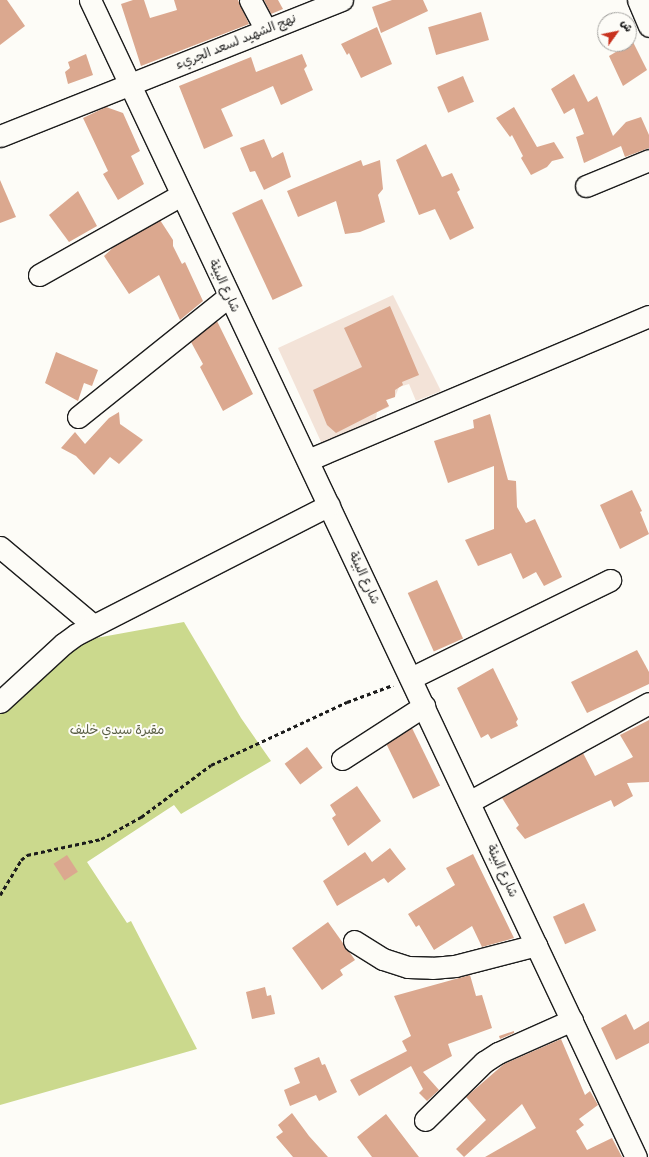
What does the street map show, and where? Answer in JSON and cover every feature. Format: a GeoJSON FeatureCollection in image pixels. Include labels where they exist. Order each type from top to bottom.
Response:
{"type":"FeatureCollection","features":[{"type":"Feature","properties":{"kind":"street","name":"شارع البيئة"},"geometry":{"type":"LineString","coordinates":[[90,0],[636,1157]]}},
{"type":"Feature","properties":{"kind":"street"},"geometry":{"type":"LineString","coordinates":[[250,0],[266,30]]}},
{"type":"Feature","properties":{"kind":"street","name":"نهج الشهيد لسعد الجريء"},"geometry":{"type":"LineString","coordinates":[[0,136],[342,0]]}},
{"type":"Feature","properties":{"kind":"street"},"geometry":{"type":"LineString","coordinates":[[638,0],[649,26]]}},
{"type":"Feature","properties":{"kind":"street"},"geometry":{"type":"LineString","coordinates":[[586,186],[649,160]]}},
{"type":"Feature","properties":{"kind":"street"},"geometry":{"type":"LineString","coordinates":[[40,275],[181,194]]}},
{"type":"Feature","properties":{"kind":"street"},"geometry":{"type":"LineString","coordinates":[[78,417],[229,296]]}},
{"type":"Feature","properties":{"kind":"street"},"geometry":{"type":"LineString","coordinates":[[308,460],[649,316]]}},
{"type":"Feature","properties":{"kind":"street"},"geometry":{"type":"LineString","coordinates":[[0,702],[63,644],[92,625],[329,505]]}},
{"type":"Feature","properties":{"kind":"street"},"geometry":{"type":"LineString","coordinates":[[0,547],[92,625]]}},
{"type":"Feature","properties":{"kind":"street"},"geometry":{"type":"LineString","coordinates":[[411,678],[610,580]]}},
{"type":"Feature","properties":{"kind":"street"},"geometry":{"type":"LineString","coordinates":[[469,802],[649,703]]}},
{"type":"Feature","properties":{"kind":"street"},"geometry":{"type":"LineString","coordinates":[[342,759],[424,706]]}},
{"type":"Feature","properties":{"kind":"street"},"geometry":{"type":"LineString","coordinates":[[354,941],[383,959],[408,966],[432,968],[455,966],[536,946]]}},
{"type":"Feature","properties":{"kind":"street"},"geometry":{"type":"LineString","coordinates":[[425,1120],[484,1062],[498,1053],[572,1020]]}},
{"type":"Feature","properties":{"kind":"path"},"geometry":{"type":"LineString","coordinates":[[0,895],[21,860],[27,855],[101,839],[141,817],[212,765],[347,702],[411,678]]}},
{"type":"Feature","properties":{"kind":"shaded area"},"geometry":{"type":"Polygon","coordinates":[[[393,295],[441,391],[416,401],[409,384],[399,387],[395,397],[386,400],[389,407],[377,412],[376,419],[322,444],[278,348],[393,295]]]}},
{"type":"Feature","properties":{"kind":"green space","name":"مقبرة سيدي خليف"},"geometry":{"type":"Polygon","coordinates":[[[184,622],[241,718],[271,761],[181,814],[174,805],[87,862],[127,923],[131,921],[197,1049],[0,1105],[0,712],[74,642],[184,622]]]}},
{"type":"Feature","properties":{"kind":"building"},"geometry":{"type":"Polygon","coordinates":[[[0,0],[7,0],[25,26],[0,45],[0,0]]]}},
{"type":"Feature","properties":{"kind":"building"},"geometry":{"type":"Polygon","coordinates":[[[133,0],[144,0],[150,18],[177,10],[174,0],[238,0],[249,24],[141,66],[121,4],[133,0]]]}},
{"type":"Feature","properties":{"kind":"building"},"geometry":{"type":"Polygon","coordinates":[[[264,0],[278,0],[283,9],[271,14],[264,0]]]}},
{"type":"Feature","properties":{"kind":"building"},"geometry":{"type":"Polygon","coordinates":[[[392,0],[423,0],[428,11],[381,33],[372,7],[392,0]]]}},
{"type":"Feature","properties":{"kind":"building"},"geometry":{"type":"Polygon","coordinates":[[[481,12],[489,40],[436,55],[428,27],[481,12]]]}},
{"type":"Feature","properties":{"kind":"building"},"geometry":{"type":"Polygon","coordinates":[[[377,27],[392,64],[361,78],[349,53],[347,55],[341,44],[377,27]]]}},
{"type":"Feature","properties":{"kind":"building"},"geometry":{"type":"Polygon","coordinates":[[[637,50],[647,70],[623,86],[609,56],[616,52],[637,52],[637,50]]]}},
{"type":"Feature","properties":{"kind":"building"},"geometry":{"type":"Polygon","coordinates":[[[86,54],[93,75],[68,84],[65,72],[70,68],[68,62],[86,54]]]}},
{"type":"Feature","properties":{"kind":"building"},"geometry":{"type":"Polygon","coordinates":[[[302,54],[307,66],[304,69],[313,90],[281,105],[273,86],[221,109],[233,136],[204,149],[179,86],[251,57],[256,72],[302,54]]]}},
{"type":"Feature","properties":{"kind":"building"},"geometry":{"type":"Polygon","coordinates":[[[574,74],[588,102],[597,96],[613,136],[626,122],[641,117],[649,135],[649,148],[625,157],[621,146],[584,163],[576,137],[584,134],[574,108],[564,114],[551,89],[574,74]]]}},
{"type":"Feature","properties":{"kind":"building"},"geometry":{"type":"Polygon","coordinates":[[[463,76],[474,102],[448,113],[437,87],[463,76]]]}},
{"type":"Feature","properties":{"kind":"building"},"geometry":{"type":"Polygon","coordinates":[[[106,107],[123,113],[140,151],[131,156],[144,184],[118,200],[103,174],[108,171],[83,118],[106,107]]]}},
{"type":"Feature","properties":{"kind":"building"},"geometry":{"type":"Polygon","coordinates":[[[514,107],[537,147],[554,142],[564,158],[552,161],[547,167],[531,175],[521,158],[523,156],[512,135],[510,137],[496,118],[514,107]]]}},
{"type":"Feature","properties":{"kind":"building"},"geometry":{"type":"Polygon","coordinates":[[[264,139],[272,158],[283,152],[291,177],[264,190],[255,171],[250,172],[240,148],[264,139]]]}},
{"type":"Feature","properties":{"kind":"building"},"geometry":{"type":"Polygon","coordinates":[[[426,144],[442,177],[452,173],[460,190],[457,192],[474,228],[450,240],[435,209],[419,215],[396,160],[426,144]]]}},
{"type":"Feature","properties":{"kind":"building"},"geometry":{"type":"Polygon","coordinates":[[[361,160],[363,166],[380,160],[383,189],[378,195],[385,222],[360,232],[345,234],[336,201],[298,217],[287,191],[361,160]]]}},
{"type":"Feature","properties":{"kind":"building"},"geometry":{"type":"Polygon","coordinates":[[[0,180],[16,217],[0,223],[0,180]]]}},
{"type":"Feature","properties":{"kind":"building"},"geometry":{"type":"Polygon","coordinates":[[[78,191],[97,226],[69,242],[49,215],[78,191]]]}},
{"type":"Feature","properties":{"kind":"building"},"geometry":{"type":"Polygon","coordinates":[[[262,199],[303,286],[273,300],[232,213],[262,199]]]}},
{"type":"Feature","properties":{"kind":"building"},"geometry":{"type":"Polygon","coordinates":[[[160,220],[173,240],[173,246],[182,264],[185,262],[203,301],[180,320],[159,275],[129,294],[104,256],[116,245],[160,220]]]}},
{"type":"Feature","properties":{"kind":"building"},"geometry":{"type":"Polygon","coordinates":[[[390,306],[419,375],[402,382],[403,385],[395,390],[395,397],[386,400],[389,406],[336,433],[327,425],[313,390],[362,367],[344,328],[390,306]]]}},
{"type":"Feature","properties":{"kind":"building"},"geometry":{"type":"Polygon","coordinates":[[[217,321],[253,394],[223,411],[200,367],[203,364],[191,342],[217,321]]]}},
{"type":"Feature","properties":{"kind":"building"},"geometry":{"type":"Polygon","coordinates":[[[56,352],[98,370],[92,386],[84,383],[78,401],[45,383],[56,352]]]}},
{"type":"Feature","properties":{"kind":"building"},"geometry":{"type":"Polygon","coordinates":[[[119,412],[120,424],[143,440],[119,464],[110,457],[94,475],[76,456],[61,448],[75,432],[85,444],[109,418],[119,412]]]}},
{"type":"Feature","properties":{"kind":"building"},"geometry":{"type":"Polygon","coordinates":[[[490,414],[508,480],[516,481],[517,507],[526,523],[535,519],[562,577],[544,586],[536,572],[523,579],[511,553],[478,566],[465,540],[494,529],[494,466],[448,483],[434,441],[474,428],[473,420],[490,414]]]}},
{"type":"Feature","properties":{"kind":"building"},"geometry":{"type":"Polygon","coordinates":[[[632,490],[642,511],[640,512],[649,534],[620,549],[600,505],[632,490]]]}},
{"type":"Feature","properties":{"kind":"building"},"geometry":{"type":"Polygon","coordinates":[[[437,580],[463,638],[434,651],[408,593],[437,580]]]}},
{"type":"Feature","properties":{"kind":"building"},"geometry":{"type":"Polygon","coordinates":[[[637,650],[649,672],[649,684],[587,713],[571,682],[637,650]]]}},
{"type":"Feature","properties":{"kind":"building"},"geometry":{"type":"Polygon","coordinates":[[[493,668],[518,719],[516,722],[518,726],[491,739],[488,734],[481,738],[457,688],[493,668]]]}},
{"type":"Feature","properties":{"kind":"building"},"geometry":{"type":"Polygon","coordinates":[[[649,720],[649,782],[627,783],[633,796],[614,807],[611,800],[525,839],[516,828],[519,825],[502,798],[583,753],[595,776],[633,757],[620,735],[649,720]]]}},
{"type":"Feature","properties":{"kind":"building"},"geometry":{"type":"Polygon","coordinates":[[[412,728],[440,786],[413,799],[385,741],[412,728]]]}},
{"type":"Feature","properties":{"kind":"building"},"geometry":{"type":"Polygon","coordinates":[[[307,747],[323,768],[300,785],[285,764],[307,747]]]}},
{"type":"Feature","properties":{"kind":"building"},"geometry":{"type":"Polygon","coordinates":[[[357,786],[381,821],[348,846],[332,818],[336,815],[330,805],[357,786]]]}},
{"type":"Feature","properties":{"kind":"building"},"geometry":{"type":"Polygon","coordinates":[[[390,848],[406,869],[388,883],[384,878],[337,906],[323,881],[365,852],[372,862],[390,848]]]}},
{"type":"Feature","properties":{"kind":"building"},"geometry":{"type":"Polygon","coordinates":[[[473,854],[514,938],[482,947],[472,926],[434,950],[419,925],[416,927],[408,914],[455,885],[446,868],[473,854]]]}},
{"type":"Feature","properties":{"kind":"building"},"geometry":{"type":"Polygon","coordinates":[[[67,855],[78,872],[64,880],[54,864],[67,855]]]}},
{"type":"Feature","properties":{"kind":"building"},"geometry":{"type":"Polygon","coordinates":[[[584,903],[596,930],[565,944],[553,917],[584,903]]]}},
{"type":"Feature","properties":{"kind":"building"},"geometry":{"type":"Polygon","coordinates":[[[328,922],[355,960],[340,970],[343,975],[322,990],[292,948],[328,922]]]}},
{"type":"Feature","properties":{"kind":"building"},"geometry":{"type":"Polygon","coordinates":[[[470,975],[476,996],[482,995],[492,1028],[448,1044],[452,1056],[423,1072],[439,1090],[427,1101],[419,1093],[423,1089],[411,1066],[359,1096],[350,1080],[407,1051],[402,1041],[411,1036],[394,996],[470,975]]]}},
{"type":"Feature","properties":{"kind":"building"},"geometry":{"type":"Polygon","coordinates":[[[265,987],[267,996],[271,995],[275,1014],[252,1019],[246,992],[265,987]]]}},
{"type":"Feature","properties":{"kind":"building"},"geometry":{"type":"Polygon","coordinates":[[[626,1014],[634,1030],[649,1021],[649,1043],[616,1060],[601,1028],[626,1014]]]}},
{"type":"Feature","properties":{"kind":"building"},"geometry":{"type":"Polygon","coordinates":[[[514,1031],[514,1033],[500,1039],[499,1036],[514,1031]]]}},
{"type":"Feature","properties":{"kind":"building"},"geometry":{"type":"Polygon","coordinates":[[[561,1039],[585,1095],[590,1091],[598,1105],[579,1119],[584,1125],[576,1131],[587,1150],[612,1138],[622,1157],[485,1157],[536,1128],[522,1104],[464,1157],[456,1149],[486,1120],[466,1097],[504,1064],[561,1039]]]}},
{"type":"Feature","properties":{"kind":"building"},"geometry":{"type":"Polygon","coordinates":[[[319,1057],[322,1065],[325,1064],[337,1092],[319,1101],[316,1095],[290,1106],[284,1090],[300,1083],[294,1068],[319,1057]]]}},
{"type":"Feature","properties":{"kind":"building"},"geometry":{"type":"Polygon","coordinates":[[[292,1113],[309,1136],[328,1157],[293,1157],[276,1137],[283,1132],[278,1125],[292,1113]]]}},
{"type":"Feature","properties":{"kind":"building"},"geometry":{"type":"Polygon","coordinates":[[[386,1114],[419,1157],[372,1157],[357,1137],[386,1114]]]}}]}
